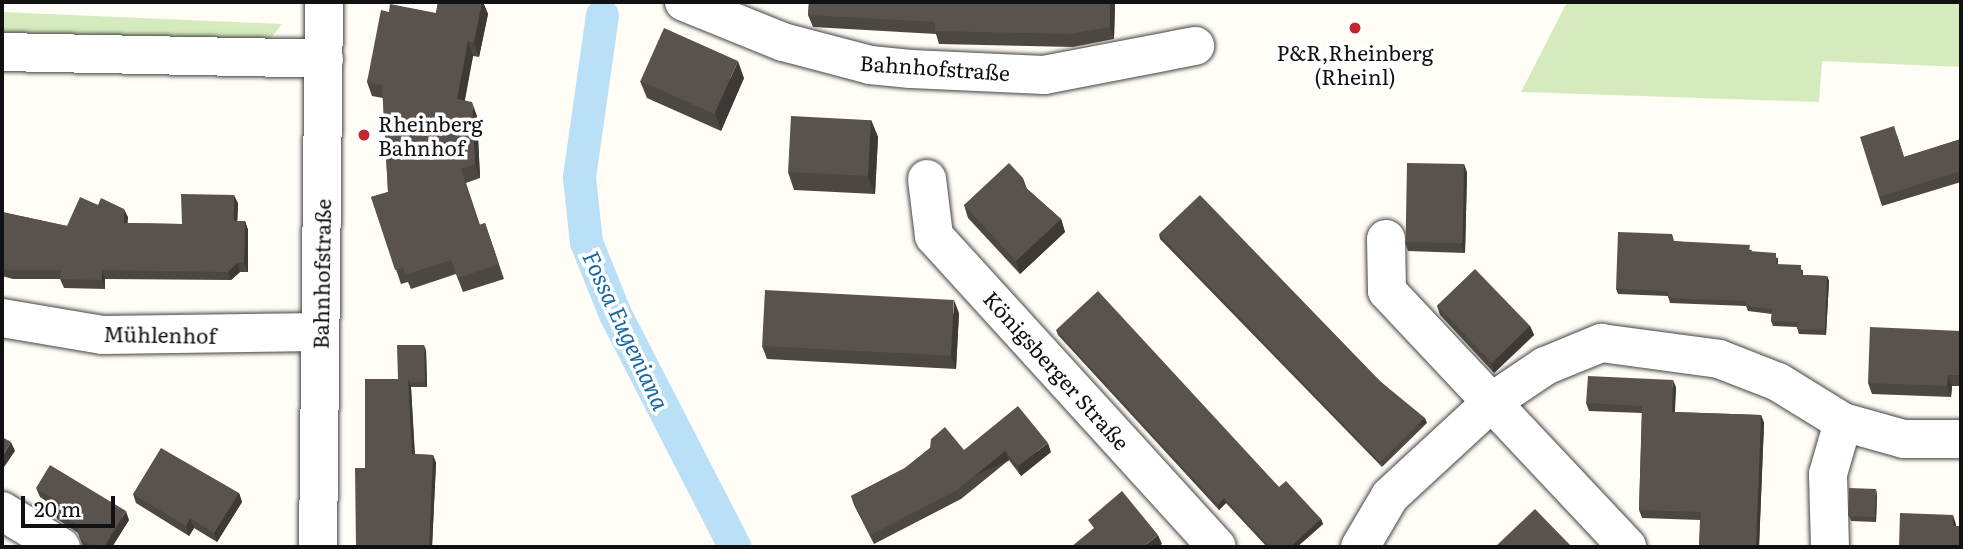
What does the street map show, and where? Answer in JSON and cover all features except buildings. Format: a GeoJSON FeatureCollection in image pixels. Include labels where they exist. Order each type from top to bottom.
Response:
{"type":"FeatureCollection","features":[{"type":"Feature","properties":{"kind":"street","name":"Bahnhofstraße"},"geometry":{"type":"LineString","coordinates":[[318,547],[324,2]]}},
{"type":"Feature","properties":{"kind":"street","name":"Bahnhofstraße"},"geometry":{"type":"LineString","coordinates":[[684,2],[783,42],[870,65],[911,69],[1044,75],[1195,46]]}},
{"type":"Feature","properties":{"kind":"street"},"geometry":{"type":"LineString","coordinates":[[2,52],[324,59]]}},
{"type":"Feature","properties":{"kind":"street","name":"Königsberger Straße"},"geometry":{"type":"LineString","coordinates":[[927,179],[934,236],[1217,547]]}},
{"type":"Feature","properties":{"kind":"street"},"geometry":{"type":"LineString","coordinates":[[1386,239],[1387,291],[1627,547]]}},
{"type":"Feature","properties":{"kind":"street","name":"Mühlenhof"},"geometry":{"type":"LineString","coordinates":[[2,317],[103,335],[319,332]]}},
{"type":"Feature","properties":{"kind":"street"},"geometry":{"type":"LineString","coordinates":[[1360,547],[1390,496],[1493,401],[1545,366],[1601,344],[1719,359],[1778,382],[1843,422],[1904,439],[1961,439]]}},
{"type":"Feature","properties":{"kind":"street"},"geometry":{"type":"LineString","coordinates":[[1830,547],[1828,474],[1843,422]]}},
{"type":"Feature","properties":{"kind":"street"},"geometry":{"type":"LineString","coordinates":[[2,511],[61,547]]}},
{"type":"Feature","properties":{"kind":"green space"},"geometry":{"type":"Polygon","coordinates":[[[1567,2],[1961,2],[1961,67],[1822,61],[1819,102],[1521,92],[1567,2]]]}},
{"type":"Feature","properties":{"kind":"green space"},"geometry":{"type":"Polygon","coordinates":[[[2,12],[282,24],[270,39],[2,32],[2,12]]]}},
{"type":"Feature","properties":{"kind":"waterway","name":"Fossa Eugeniana"},"geometry":{"type":"LineString","coordinates":[[602,15],[579,177],[586,242],[615,314],[735,547]]}},
{"type":"Feature","properties":{"kind":"place","name":"P&R,Rheinberg (Rheinl)"},"geometry":{"type":"Point","coordinates":[1355,28]}},
{"type":"Feature","properties":{"kind":"place","name":"Rheinberg Bahnhof"},"geometry":{"type":"Point","coordinates":[364,135]}}]}
